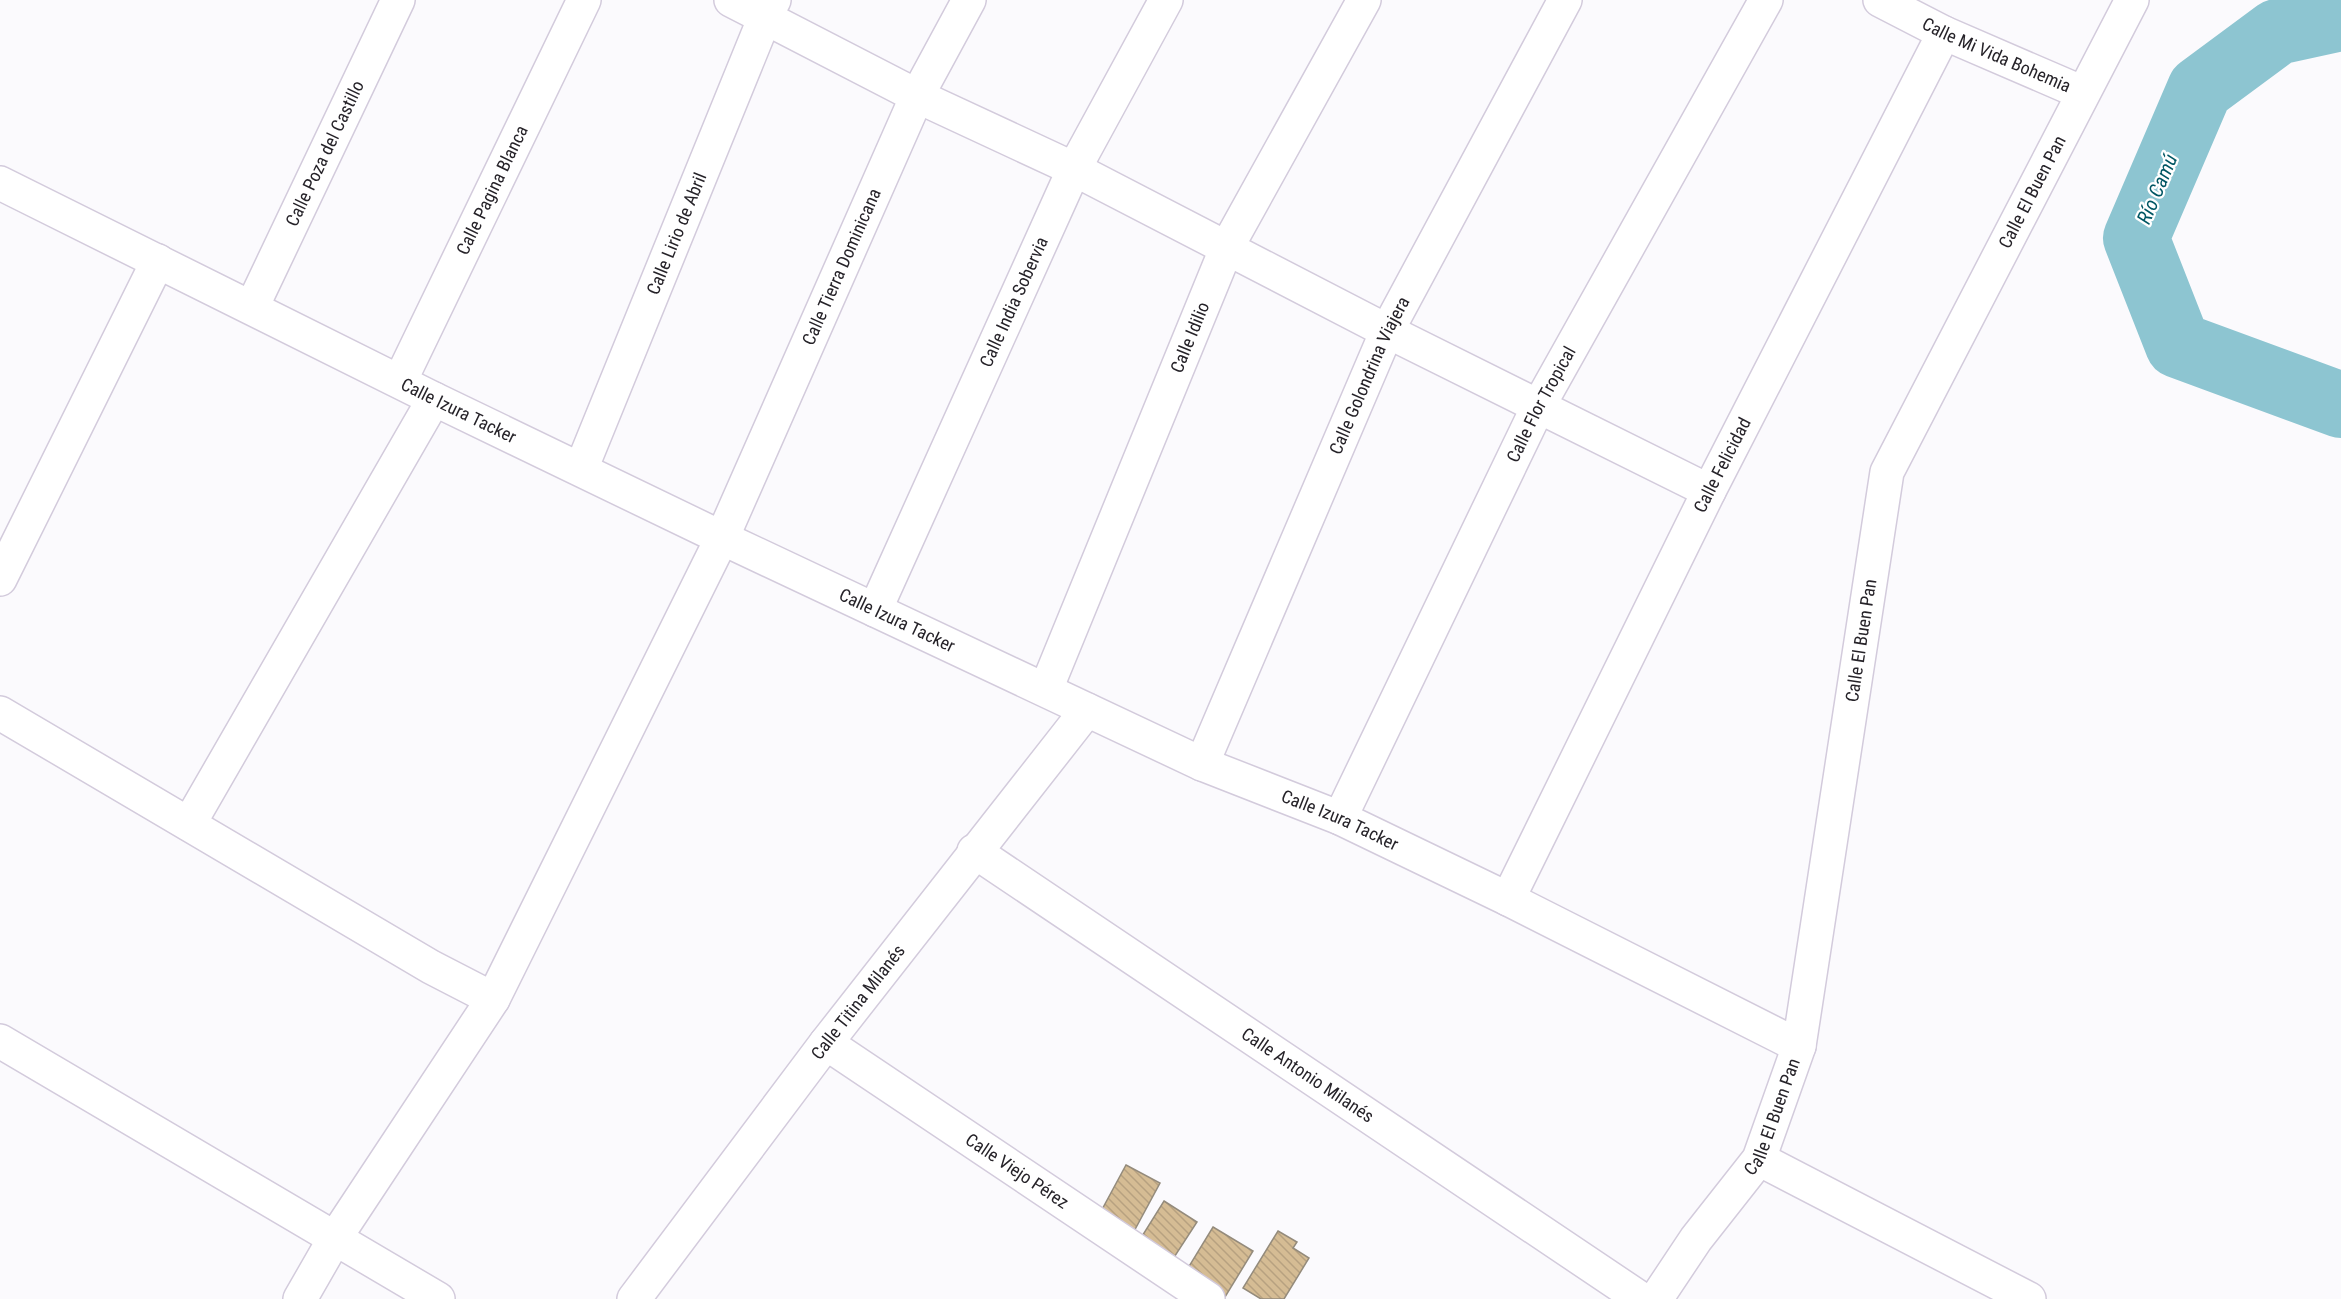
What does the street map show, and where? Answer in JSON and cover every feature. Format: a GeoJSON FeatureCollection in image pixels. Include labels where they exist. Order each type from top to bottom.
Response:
{"type":"FeatureCollection","features":[{"type":"Feature","properties":{"kind":"street","name":"Calle Poza del Castillo"},"geometry":{"type":"LineString","coordinates":[[252,307],[398,0]]}},
{"type":"Feature","properties":{"kind":"street","name":"Calle Pagina Blanca"},"geometry":{"type":"LineString","coordinates":[[400,381],[585,0]]}},
{"type":"Feature","properties":{"kind":"street"},"geometry":{"type":"LineString","coordinates":[[730,0],[769,8],[917,96],[1074,169],[1387,331],[1708,491]]}},
{"type":"Feature","properties":{"kind":"street","name":"Calle Tierra Dominicana"},"geometry":{"type":"LineString","coordinates":[[300,1299],[335,1238],[493,999],[722,538],[917,96],[969,0]]}},
{"type":"Feature","properties":{"kind":"street","name":"Calle India Sobervia"},"geometry":{"type":"LineString","coordinates":[[875,610],[1074,169],[1166,0]]}},
{"type":"Feature","properties":{"kind":"street","name":"Calle Idilio"},"geometry":{"type":"LineString","coordinates":[[1046,689],[1227,247],[1364,0]]}},
{"type":"Feature","properties":{"kind":"street","name":"Calle Golondrina Viajera"},"geometry":{"type":"LineString","coordinates":[[1202,764],[1387,331],[1565,0]]}},
{"type":"Feature","properties":{"kind":"street","name":"Calle Flor Tropical"},"geometry":{"type":"LineString","coordinates":[[1340,818],[1538,406],[1766,0]]}},
{"type":"Feature","properties":{"kind":"street","name":"Calle Mi Vida Bohemia"},"geometry":{"type":"LineString","coordinates":[[1880,0],[1944,33],[2083,93]]}},
{"type":"Feature","properties":{"kind":"street","name":"Calle El Buen Pan"},"geometry":{"type":"LineString","coordinates":[[1656,1299],[1696,1239],[1759,1159],[1799,1046],[1887,472],[2132,0]]}},
{"type":"Feature","properties":{"kind":"street","name":"Calle Lirio de Abril"},"geometry":{"type":"LineString","coordinates":[[581,470],[769,8]]}},
{"type":"Feature","properties":{"kind":"street","name":"Calle Felicidad"},"geometry":{"type":"LineString","coordinates":[[1508,899],[1708,491],[1944,33]]}},
{"type":"Feature","properties":{"kind":"street","name":"Calle Izura Tacker"},"geometry":{"type":"LineString","coordinates":[[0,183],[434,399],[722,538],[1202,764],[1340,818],[1508,899],[1799,1046]]}},
{"type":"Feature","properties":{"kind":"street"},"geometry":{"type":"LineString","coordinates":[[0,579],[158,261]]}},
{"type":"Feature","properties":{"kind":"street"},"geometry":{"type":"LineString","coordinates":[[189,825],[434,399]]}},
{"type":"Feature","properties":{"kind":"street","name":"Calle Titina Milanés"},"geometry":{"type":"LineString","coordinates":[[634,1299],[826,1043],[974,851],[1087,710]]}},
{"type":"Feature","properties":{"kind":"street"},"geometry":{"type":"LineString","coordinates":[[0,713],[431,967],[493,999]]}},
{"type":"Feature","properties":{"kind":"street","name":"Calle Antonio Milanés"},"geometry":{"type":"LineString","coordinates":[[974,851],[1641,1299]]}},
{"type":"Feature","properties":{"kind":"street"},"geometry":{"type":"LineString","coordinates":[[0,1041],[438,1299]]}},
{"type":"Feature","properties":{"kind":"street","name":"Calle Viejo Pérez"},"geometry":{"type":"LineString","coordinates":[[826,1043],[1208,1299]]}},
{"type":"Feature","properties":{"kind":"street"},"geometry":{"type":"LineString","coordinates":[[1759,1159],[2029,1299]]}},
{"type":"Feature","properties":{"kind":"building"},"geometry":{"type":"Polygon","coordinates":[[[1126,1165],[1160,1183],[1132,1235],[1098,1217],[1126,1165]]]}},
{"type":"Feature","properties":{"kind":"building"},"geometry":{"type":"Polygon","coordinates":[[[1164,1201],[1197,1222],[1171,1262],[1139,1241],[1164,1201]]]}},
{"type":"Feature","properties":{"kind":"building"},"geometry":{"type":"Polygon","coordinates":[[[1213,1227],[1253,1251],[1225,1297],[1185,1273],[1213,1227]]]}},
{"type":"Feature","properties":{"kind":"building"},"geometry":{"type":"Polygon","coordinates":[[[1278,1231],[1297,1242],[1293,1248],[1309,1258],[1284,1299],[1261,1299],[1243,1288],[1278,1231]]]}},
{"type":"Feature","properties":{"kind":"waterway","name":"Río Camú"},"geometry":{"type":"LineString","coordinates":[[2341,18],[2277,32],[2200,89],[2136,238],[2178,345],[2341,405]]}}]}
